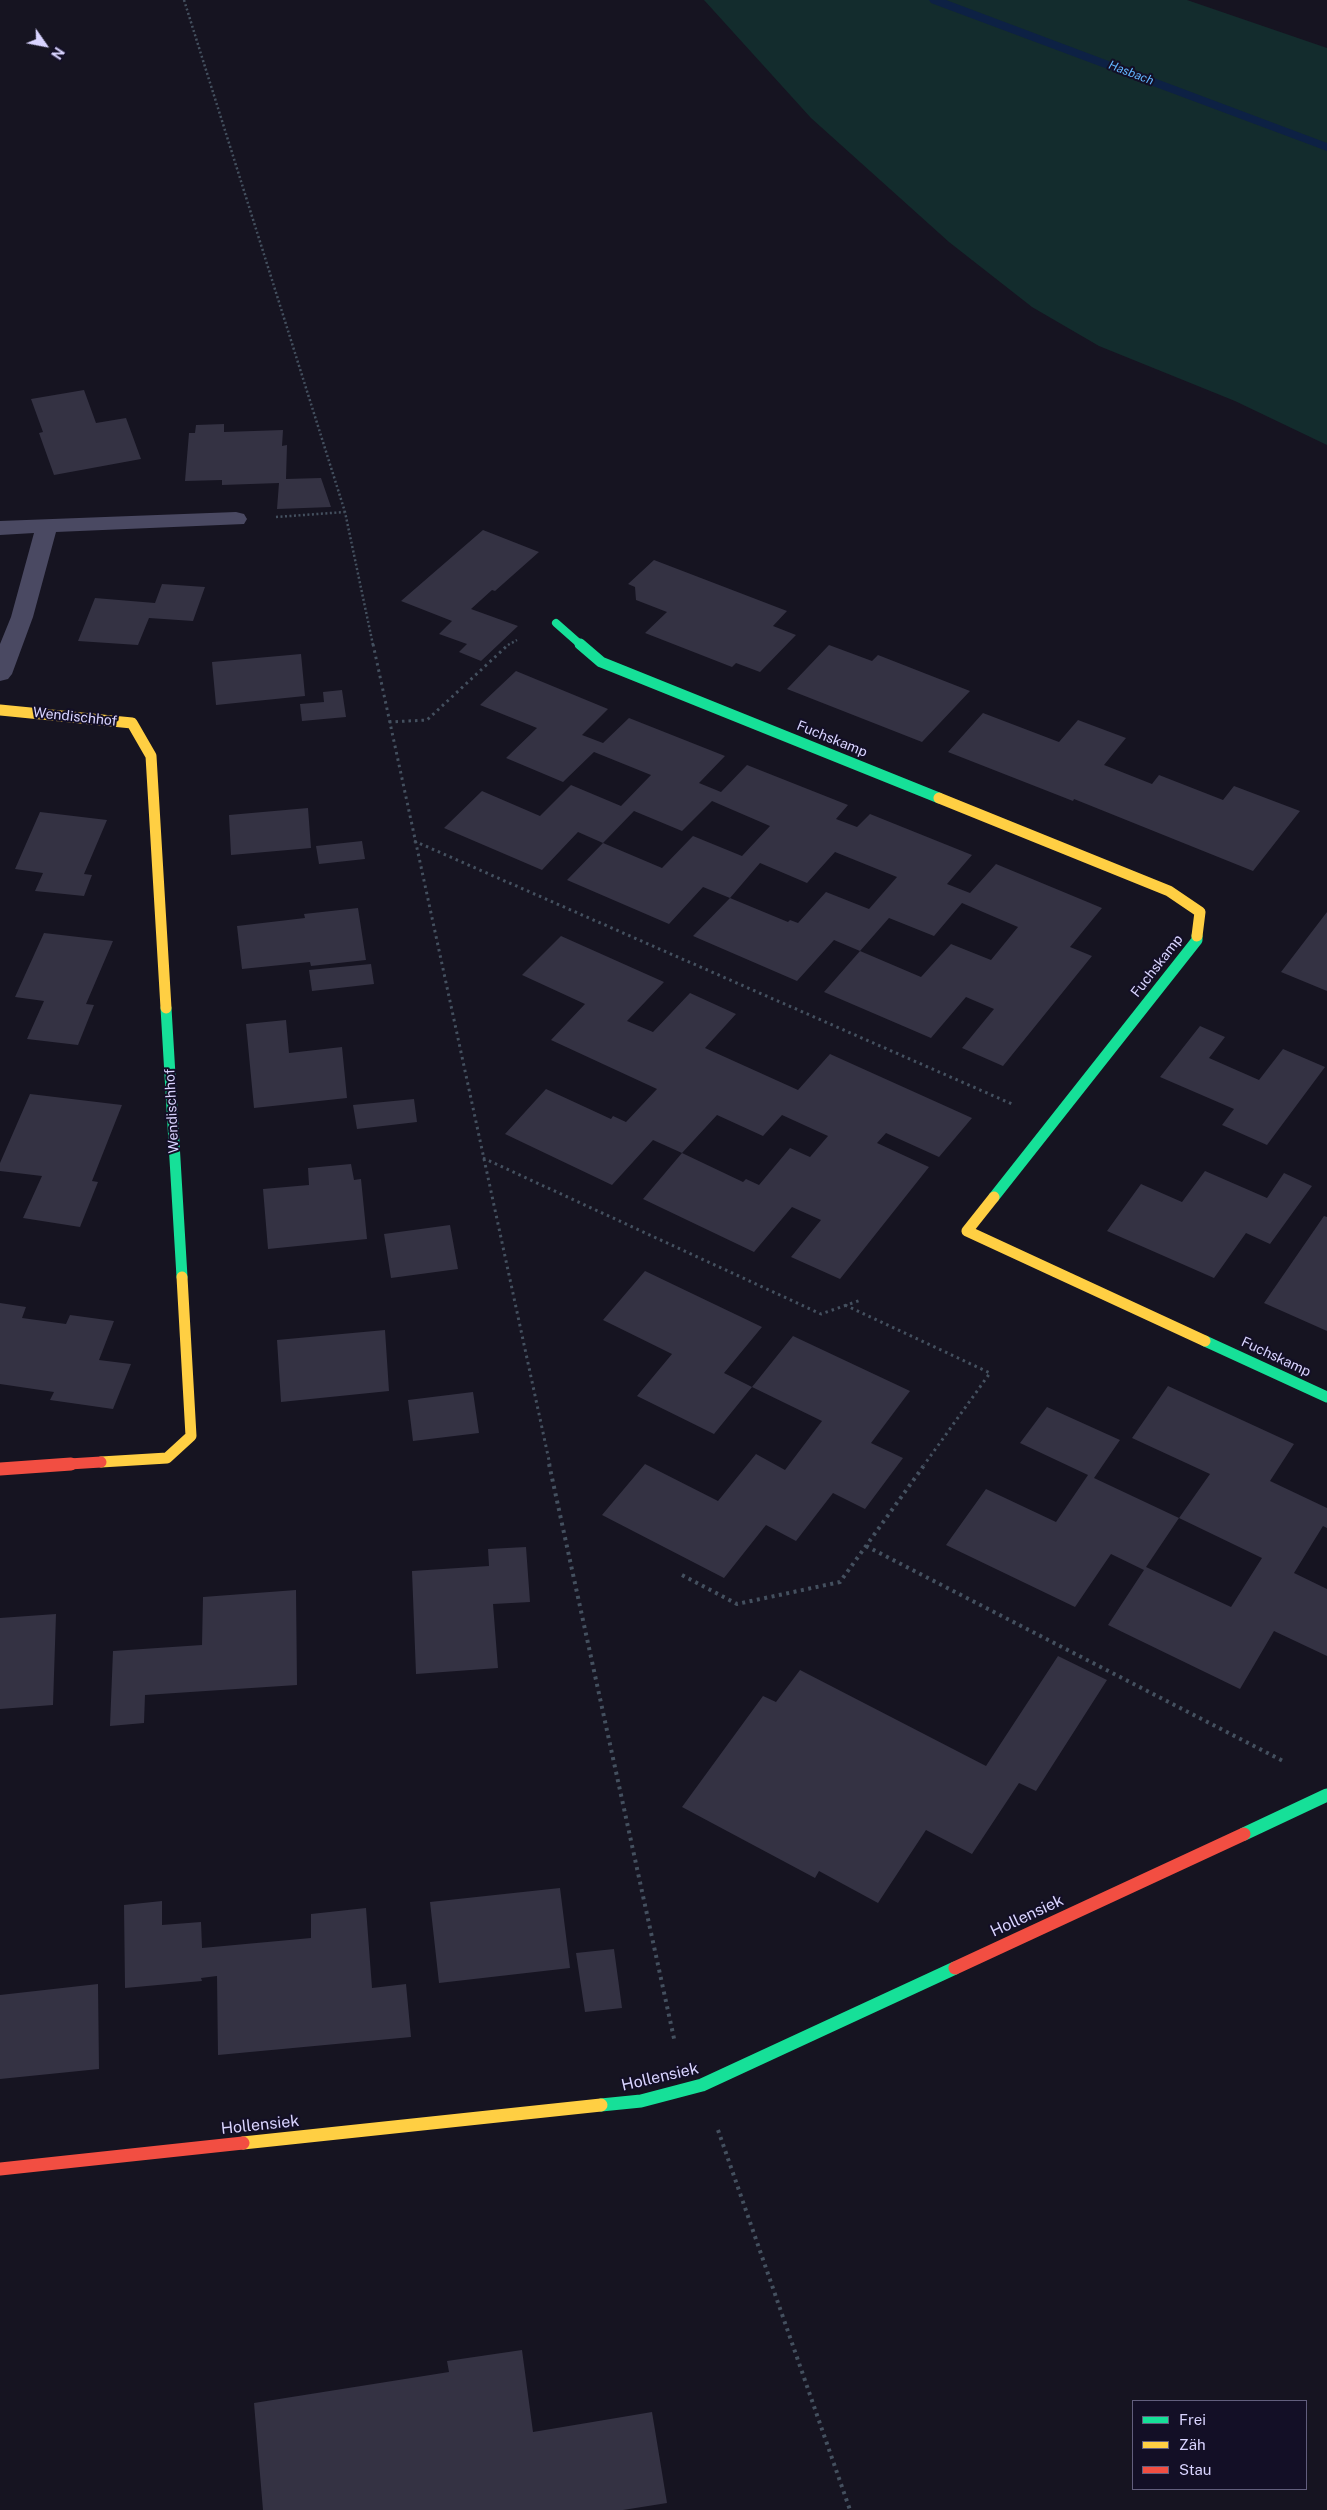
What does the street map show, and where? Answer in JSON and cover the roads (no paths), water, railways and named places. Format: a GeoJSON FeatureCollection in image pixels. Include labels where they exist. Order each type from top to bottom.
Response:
{"type":"FeatureCollection","features":[{"type":"Feature","properties":{"kind":"street"},"geometry":{"type":"LineString","coordinates":[[0,528],[236,519]]}},
{"type":"Feature","properties":{"kind":"street"},"geometry":{"type":"LineString","coordinates":[[0,674],[22,617],[47,526]]}},
{"type":"Feature","properties":{"kind":"street","name":"Fuchskamp"},"geometry":{"type":"LineString","coordinates":[[556,623],[601,662],[1169,891],[1200,912],[1197,940],[967,1231],[1327,1397]]}},
{"type":"Feature","properties":{"kind":"street","name":"Wendischhof"},"geometry":{"type":"LineString","coordinates":[[0,710],[132,723],[151,756],[191,1436],[167,1458],[0,1469]]}},
{"type":"Feature","properties":{"kind":"street","name":"Hollensiek"},"geometry":{"type":"LineString","coordinates":[[0,2169],[641,2101],[702,2085],[1327,1795]]}},
{"type":"Feature","properties":{"kind":"waterway","name":"Hasbach"},"geometry":{"type":"LineString","coordinates":[[935,0],[1327,147]]}}]}
